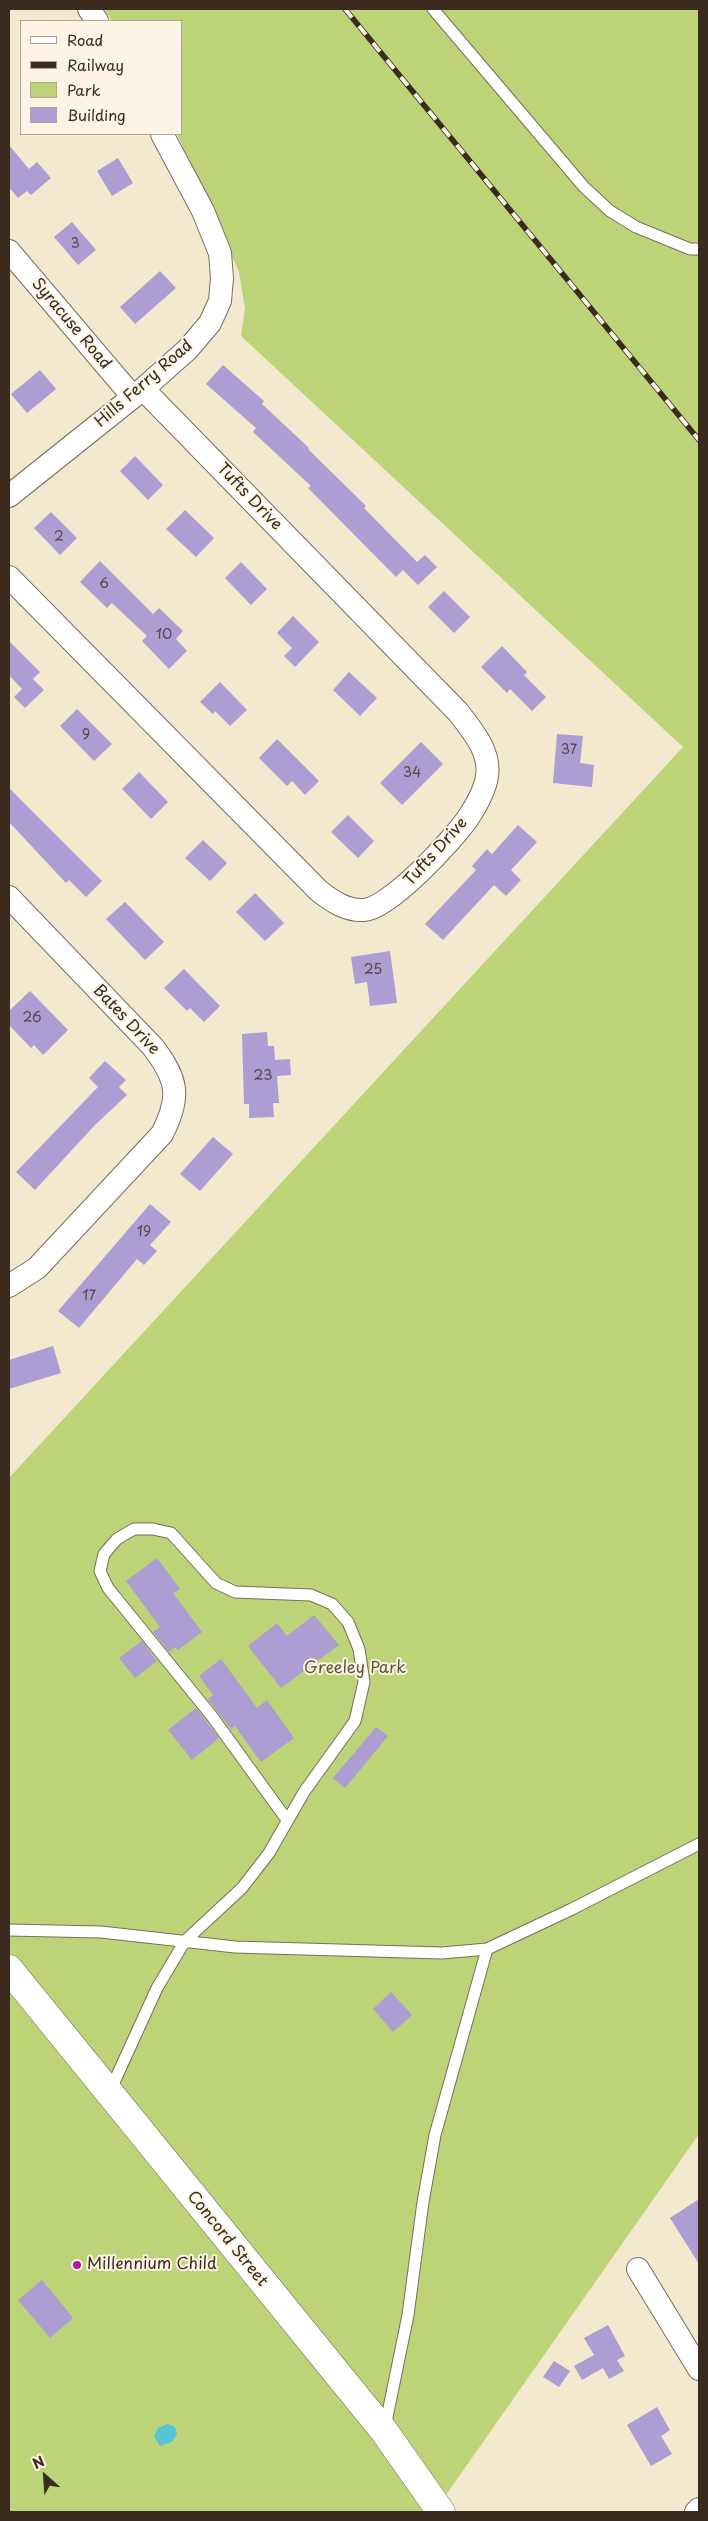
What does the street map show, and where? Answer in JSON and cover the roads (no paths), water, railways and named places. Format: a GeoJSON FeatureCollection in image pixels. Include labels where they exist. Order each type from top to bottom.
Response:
{"type":"FeatureCollection","features":[{"type":"Feature","properties":{"kind":"main road","name":"Concord Street"},"geometry":{"type":"LineString","coordinates":[[9,1969],[384,2431],[441,2512]]}},
{"type":"Feature","properties":{"kind":"street"},"geometry":{"type":"LineString","coordinates":[[89,9],[96,20]]}},
{"type":"Feature","properties":{"kind":"street","name":"Hills Ferry Road"},"geometry":{"type":"LineString","coordinates":[[9,496],[138,393],[188,349],[210,323],[220,301],[222,278],[220,253],[203,211],[163,135]]}},
{"type":"Feature","properties":{"kind":"street","name":"Syracuse Road"},"geometry":{"type":"LineString","coordinates":[[9,251],[138,393]]}},
{"type":"Feature","properties":{"kind":"street","name":"Tufts Drive"},"geometry":{"type":"LineString","coordinates":[[9,577],[319,891],[340,906],[364,910],[386,902],[405,887],[468,819],[480,798],[487,776],[484,751],[473,731],[451,705],[138,393]]}},
{"type":"Feature","properties":{"kind":"street","name":"Bates Drive"},"geometry":{"type":"LineString","coordinates":[[9,896],[154,1047],[168,1067],[174,1088],[173,1113],[162,1134],[37,1268],[9,1286]]}},
{"type":"Feature","properties":{"kind":"street"},"geometry":{"type":"LineString","coordinates":[[638,2269],[699,2369]]}},
{"type":"Feature","properties":{"kind":"street"},"geometry":{"type":"LineString","coordinates":[[696,2512],[699,2509]]}},
{"type":"Feature","properties":{"kind":"lane"},"geometry":{"type":"LineString","coordinates":[[433,9],[584,187],[610,211],[636,227],[690,249],[699,249]]}},
{"type":"Feature","properties":{"kind":"lane"},"geometry":{"type":"LineString","coordinates":[[109,2093],[157,1988],[185,1941],[242,1888],[270,1853],[287,1820],[313,1779],[356,1721],[364,1682],[359,1649],[348,1622],[332,1604],[311,1596],[235,1592],[216,1583],[170,1533],[153,1529],[134,1529],[117,1539],[104,1554],[100,1571],[108,1588],[211,1715],[287,1820]]}},
{"type":"Feature","properties":{"kind":"lane"},"geometry":{"type":"LineString","coordinates":[[9,1930],[101,1932],[235,1947],[442,1953],[487,1949],[572,1909],[699,1844]]}},
{"type":"Feature","properties":{"kind":"lane"},"geometry":{"type":"LineString","coordinates":[[384,2431],[408,2315],[423,2202],[435,2135],[487,1949]]}},
{"type":"Feature","properties":{"kind":"water"},"geometry":{"type":"Polygon","coordinates":[[[168,2424],[175,2427],[177,2434],[172,2442],[160,2446],[154,2436],[158,2428],[168,2424]]]}},
{"type":"Feature","properties":{"kind":"railway"},"geometry":{"type":"LineString","coordinates":[[345,9],[699,440]]}},
{"type":"Feature","properties":{"kind":"place","name":"Millennium Child"},"geometry":{"type":"Point","coordinates":[77,2265]}},
{"type":"Feature","properties":{"kind":"park label","name":"Greeley Park"},"geometry":{"type":"Point","coordinates":[355,1669]}}]}
